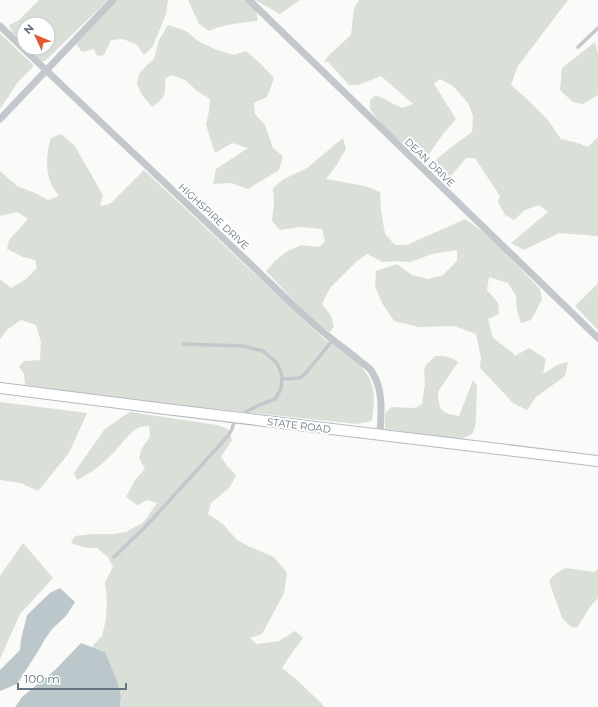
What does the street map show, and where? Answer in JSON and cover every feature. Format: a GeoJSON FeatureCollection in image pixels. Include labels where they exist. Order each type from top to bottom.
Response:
{"type":"FeatureCollection","features":[{"type":"Feature","properties":{"kind":"street"},"geometry":{"type":"LineString","coordinates":[[0,119],[113,0]]}},
{"type":"Feature","properties":{"kind":"street","name":"DEAN DRIVE"},"geometry":{"type":"LineString","coordinates":[[248,0],[598,338]]}},
{"type":"Feature","properties":{"kind":"street","name":"HIGHSPIRE DRIVE"},"geometry":{"type":"LineString","coordinates":[[0,26],[312,323],[348,350],[371,370],[374,374],[379,392],[381,410],[380,435]]}},
{"type":"Feature","properties":{"kind":"street","name":"STATE ROAD"},"geometry":{"type":"LineString","coordinates":[[0,388],[598,461]]}},
{"type":"Feature","properties":{"kind":"lane"},"geometry":{"type":"LineString","coordinates":[[578,47],[598,28]]}},
{"type":"Feature","properties":{"kind":"lane"},"geometry":{"type":"LineString","coordinates":[[282,379],[303,376],[333,340]]}},
{"type":"Feature","properties":{"kind":"lane"},"geometry":{"type":"LineString","coordinates":[[114,557],[148,524],[228,436],[236,417],[275,399],[281,389],[282,376],[277,363],[263,351],[243,346],[183,344]]}},
{"type":"Feature","properties":{"kind":"shaded area"},"geometry":{"type":"Polygon","coordinates":[[[39,0],[108,0],[56,50],[56,16],[23,16],[39,0]]]}},
{"type":"Feature","properties":{"kind":"shaded area"},"geometry":{"type":"Polygon","coordinates":[[[117,0],[168,0],[166,14],[153,46],[144,55],[136,44],[123,39],[111,40],[104,55],[97,56],[94,49],[82,52],[76,44],[117,0]]]}},
{"type":"Feature","properties":{"kind":"shaded area"},"geometry":{"type":"Polygon","coordinates":[[[188,0],[245,0],[256,12],[257,21],[227,25],[209,31],[199,24],[188,0]]]}},
{"type":"Feature","properties":{"kind":"shaded area"},"geometry":{"type":"Polygon","coordinates":[[[255,0],[300,0],[280,14],[255,0]]]}},
{"type":"Feature","properties":{"kind":"shaded area"},"geometry":{"type":"Polygon","coordinates":[[[359,0],[568,0],[518,66],[511,85],[547,119],[561,139],[588,147],[598,137],[598,237],[559,233],[524,250],[511,243],[548,212],[539,205],[525,210],[514,220],[505,215],[498,202],[500,196],[475,158],[466,158],[450,177],[441,176],[433,168],[437,159],[472,132],[473,116],[468,103],[453,86],[440,79],[434,84],[456,119],[443,134],[424,161],[382,126],[370,109],[370,100],[376,95],[402,108],[413,104],[381,76],[358,85],[349,85],[328,62],[324,62],[328,56],[351,35],[354,8],[359,0]]]}},
{"type":"Feature","properties":{"kind":"shaded area"},"geometry":{"type":"Polygon","coordinates":[[[16,22],[16,36],[12,32],[9,25],[16,22]]]}},
{"type":"Feature","properties":{"kind":"shaded area"},"geometry":{"type":"Polygon","coordinates":[[[168,25],[186,31],[198,41],[217,50],[234,55],[246,51],[274,78],[267,97],[254,103],[255,114],[265,125],[273,148],[283,156],[279,170],[248,189],[231,183],[213,184],[216,169],[248,148],[232,143],[215,153],[206,125],[210,99],[197,91],[185,80],[171,75],[165,79],[164,96],[152,107],[142,95],[137,84],[139,74],[154,59],[159,40],[168,25]]]}},
{"type":"Feature","properties":{"kind":"shaded area"},"geometry":{"type":"Polygon","coordinates":[[[0,33],[16,49],[16,56],[24,56],[34,66],[18,82],[0,109],[0,33]]]}},
{"type":"Feature","properties":{"kind":"shaded area"},"geometry":{"type":"Polygon","coordinates":[[[595,42],[598,54],[598,95],[583,104],[573,102],[560,90],[562,68],[595,42]]]}},
{"type":"Feature","properties":{"kind":"shaded area"},"geometry":{"type":"Polygon","coordinates":[[[36,56],[50,56],[45,61],[41,61],[36,56]]]}},
{"type":"Feature","properties":{"kind":"shaded area"},"geometry":{"type":"Polygon","coordinates":[[[61,134],[74,145],[99,188],[103,196],[100,206],[110,204],[144,170],[324,339],[347,354],[361,366],[371,381],[373,390],[374,406],[372,421],[357,424],[159,403],[25,385],[24,374],[19,367],[24,361],[40,360],[41,342],[36,325],[21,320],[8,329],[0,339],[0,279],[11,288],[25,280],[37,268],[35,260],[23,257],[7,249],[9,240],[28,219],[17,212],[0,216],[0,171],[17,186],[48,200],[59,196],[52,186],[48,174],[47,162],[51,138],[61,134]]]}},
{"type":"Feature","properties":{"kind":"shaded area"},"geometry":{"type":"Polygon","coordinates":[[[343,138],[346,149],[326,179],[365,186],[380,192],[385,234],[395,245],[407,245],[465,219],[489,236],[540,289],[542,300],[531,320],[521,323],[517,310],[516,296],[508,283],[489,277],[487,290],[498,303],[499,314],[488,319],[493,338],[515,356],[529,348],[546,359],[543,374],[559,364],[568,362],[565,376],[536,397],[527,410],[513,403],[480,368],[481,358],[476,334],[454,326],[419,327],[394,321],[382,303],[375,286],[376,271],[397,264],[412,275],[429,279],[443,275],[457,261],[457,250],[432,254],[410,262],[383,262],[367,254],[357,261],[330,288],[322,304],[331,316],[334,326],[330,332],[315,323],[266,271],[286,252],[301,245],[319,247],[325,241],[322,229],[301,227],[280,230],[272,221],[274,202],[273,188],[284,179],[307,168],[343,138]]]}},
{"type":"Feature","properties":{"kind":"shaded area"},"geometry":{"type":"Polygon","coordinates":[[[598,283],[598,330],[575,306],[598,283]]]}},
{"type":"Feature","properties":{"kind":"shaded area"},"geometry":{"type":"Polygon","coordinates":[[[435,356],[447,357],[458,362],[438,392],[440,407],[444,412],[459,416],[473,380],[477,386],[475,427],[472,434],[459,440],[385,429],[385,414],[391,407],[415,408],[422,404],[425,384],[424,370],[426,365],[435,356]]]}},
{"type":"Feature","properties":{"kind":"shaded area"},"geometry":{"type":"Polygon","coordinates":[[[0,402],[87,413],[69,453],[38,491],[21,483],[0,480],[0,402]]]}},
{"type":"Feature","properties":{"kind":"shaded area"},"geometry":{"type":"Polygon","coordinates":[[[130,412],[217,425],[228,429],[232,440],[221,457],[236,475],[230,487],[211,503],[208,514],[223,524],[237,540],[274,557],[287,573],[284,593],[262,634],[250,638],[257,644],[279,641],[295,631],[303,638],[282,668],[296,679],[325,707],[120,707],[121,696],[105,652],[92,647],[102,636],[106,619],[107,601],[105,582],[113,567],[108,557],[97,548],[86,548],[71,543],[75,536],[126,532],[144,522],[157,503],[148,500],[137,505],[126,497],[135,480],[145,469],[139,458],[142,448],[150,437],[149,426],[137,428],[107,459],[88,474],[77,480],[74,473],[104,430],[130,412]]]}},
{"type":"Feature","properties":{"kind":"shaded area"},"geometry":{"type":"Polygon","coordinates":[[[23,543],[53,578],[20,614],[0,659],[0,576],[23,543]]]}},
{"type":"Feature","properties":{"kind":"shaded area"},"geometry":{"type":"Polygon","coordinates":[[[566,568],[594,572],[598,569],[598,598],[590,607],[577,628],[570,626],[562,618],[549,581],[555,574],[566,568]]]}},
{"type":"Feature","properties":{"kind":"shaded area"},"geometry":{"type":"Polygon","coordinates":[[[60,588],[75,602],[66,616],[52,629],[17,684],[0,691],[0,670],[20,650],[27,615],[50,593],[60,588]]]}},
{"type":"Feature","properties":{"kind":"shaded area"},"geometry":{"type":"Polygon","coordinates":[[[81,643],[105,652],[117,681],[121,696],[120,707],[15,707],[22,697],[55,670],[81,643]]]}}]}
